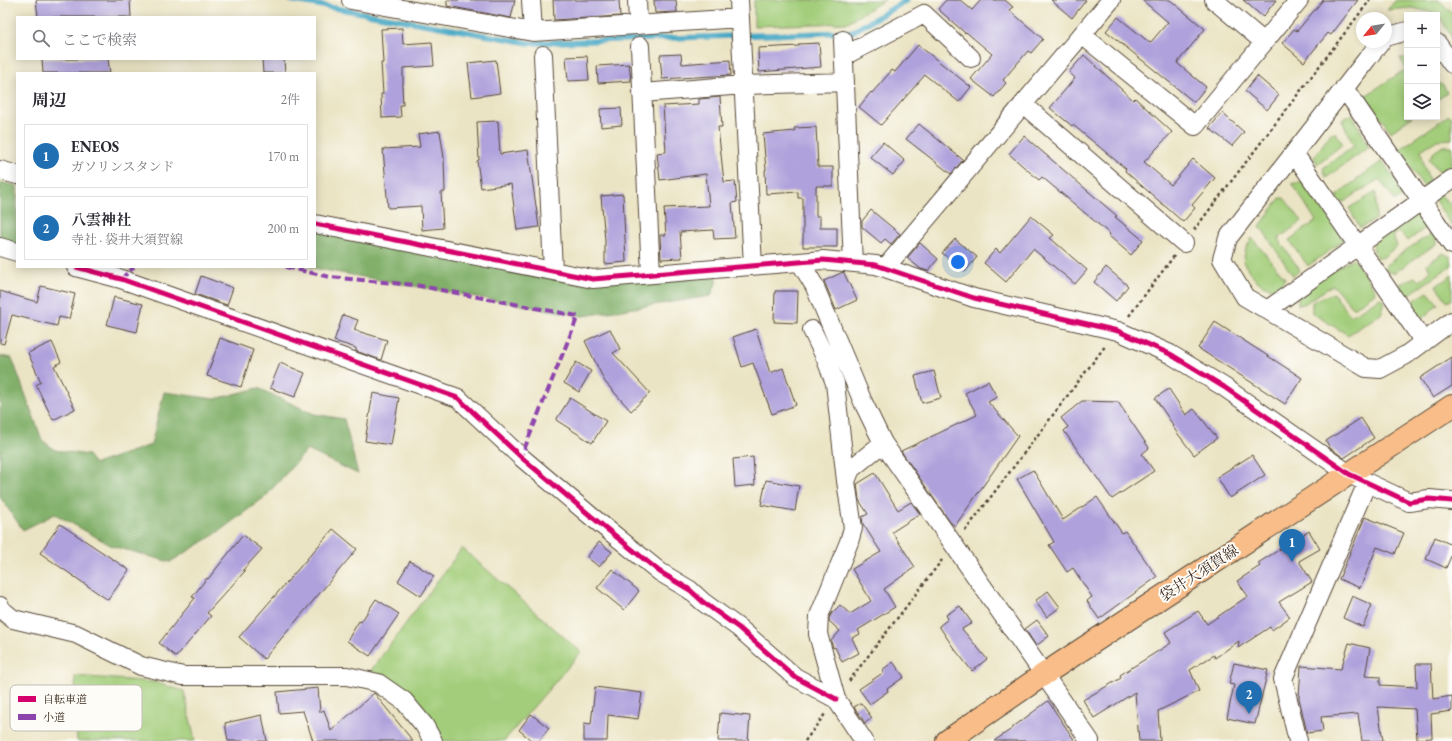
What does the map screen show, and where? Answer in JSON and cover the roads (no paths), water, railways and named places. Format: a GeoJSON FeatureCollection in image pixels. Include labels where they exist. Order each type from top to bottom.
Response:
{"type":"FeatureCollection","features":[{"type":"Feature","properties":{"kind":"main road","name":"袋井大須賀線"},"geometry":{"type":"LineString","coordinates":[[947,741],[1044,675],[1358,478],[1452,406]]}},
{"type":"Feature","properties":{"kind":"street"},"geometry":{"type":"LineString","coordinates":[[351,0],[532,32],[740,18]]}},
{"type":"Feature","properties":{"kind":"street"},"geometry":{"type":"LineString","coordinates":[[531,0],[532,32]]}},
{"type":"Feature","properties":{"kind":"street"},"geometry":{"type":"LineString","coordinates":[[637,0],[638,24]]}},
{"type":"Feature","properties":{"kind":"street"},"geometry":{"type":"LineString","coordinates":[[739,0],[754,266]]}},
{"type":"Feature","properties":{"kind":"street"},"geometry":{"type":"LineString","coordinates":[[885,268],[1111,0]]}},
{"type":"Feature","properties":{"kind":"street"},"geometry":{"type":"LineString","coordinates":[[1214,0],[1264,42]]}},
{"type":"Feature","properties":{"kind":"street"},"geometry":{"type":"LineString","coordinates":[[1082,35],[1196,126],[1299,0]]}},
{"type":"Feature","properties":{"kind":"street"},"geometry":{"type":"LineString","coordinates":[[853,263],[843,48],[924,14],[971,58]]}},
{"type":"Feature","properties":{"kind":"street"},"geometry":{"type":"LineString","coordinates":[[1392,35],[1404,32]]}},
{"type":"Feature","properties":{"kind":"street"},"geometry":{"type":"LineString","coordinates":[[640,46],[651,274]]}},
{"type":"Feature","properties":{"kind":"street"},"geometry":{"type":"LineString","coordinates":[[1440,47],[1452,64]]}},
{"type":"Feature","properties":{"kind":"street"},"geometry":{"type":"LineString","coordinates":[[1376,48],[1228,238],[1222,259],[1245,297],[1366,368],[1380,369],[1406,355],[1452,321]]}},
{"type":"Feature","properties":{"kind":"street"},"geometry":{"type":"LineString","coordinates":[[543,55],[553,271]]}},
{"type":"Feature","properties":{"kind":"street"},"geometry":{"type":"LineString","coordinates":[[642,93],[744,85],[845,82]]}},
{"type":"Feature","properties":{"kind":"street"},"geometry":{"type":"LineString","coordinates":[[1344,88],[1452,245]]}},
{"type":"Feature","properties":{"kind":"street"},"geometry":{"type":"LineString","coordinates":[[1023,104],[1184,243]]}},
{"type":"Feature","properties":{"kind":"street"},"geometry":{"type":"LineString","coordinates":[[1294,153],[1424,342]]}},
{"type":"Feature","properties":{"kind":"street"},"geometry":{"type":"LineString","coordinates":[[0,170],[16,175]]}},
{"type":"Feature","properties":{"kind":"street"},"geometry":{"type":"LineString","coordinates":[[1266,310],[1452,179]]}},
{"type":"Feature","properties":{"kind":"street"},"geometry":{"type":"LineString","coordinates":[[316,224],[593,279],[823,260],[876,265],[974,298],[1118,331],[1170,354],[1224,387],[1358,478],[1409,502],[1429,499],[1452,501]]}},
{"type":"Feature","properties":{"kind":"street"},"geometry":{"type":"LineString","coordinates":[[0,247],[16,252]]}},
{"type":"Feature","properties":{"kind":"street"},"geometry":{"type":"LineString","coordinates":[[800,262],[814,284],[863,402],[883,443],[953,546],[1090,741]]}},
{"type":"Feature","properties":{"kind":"street"},"geometry":{"type":"LineString","coordinates":[[80,268],[121,278],[458,398],[521,458],[654,567],[690,590],[703,602],[739,628],[795,677],[836,699]]}},
{"type":"Feature","properties":{"kind":"street"},"geometry":{"type":"LineString","coordinates":[[812,330],[835,383],[853,528],[849,542],[819,616],[818,634],[836,699],[864,741]]}},
{"type":"Feature","properties":{"kind":"street"},"geometry":{"type":"LineString","coordinates":[[846,481],[851,469],[883,443]]}},
{"type":"Feature","properties":{"kind":"street"},"geometry":{"type":"LineString","coordinates":[[1298,741],[1282,679],[1358,478]]}},
{"type":"Feature","properties":{"kind":"street"},"geometry":{"type":"LineString","coordinates":[[0,606],[13,618],[76,634],[141,666],[183,676],[347,676],[378,683],[404,701],[424,725],[433,741]]}},
{"type":"Feature","properties":{"kind":"waterway"},"geometry":{"type":"LineString","coordinates":[[290,0],[529,43],[852,32],[907,0]]}},
{"type":"Feature","properties":{"kind":"place","name":"ENEOS"},"geometry":{"type":"Point","coordinates":[1292,562]}},
{"type":"Feature","properties":{"kind":"place","name":"八雲神社"},"geometry":{"type":"Point","coordinates":[1249,714]}}]}
